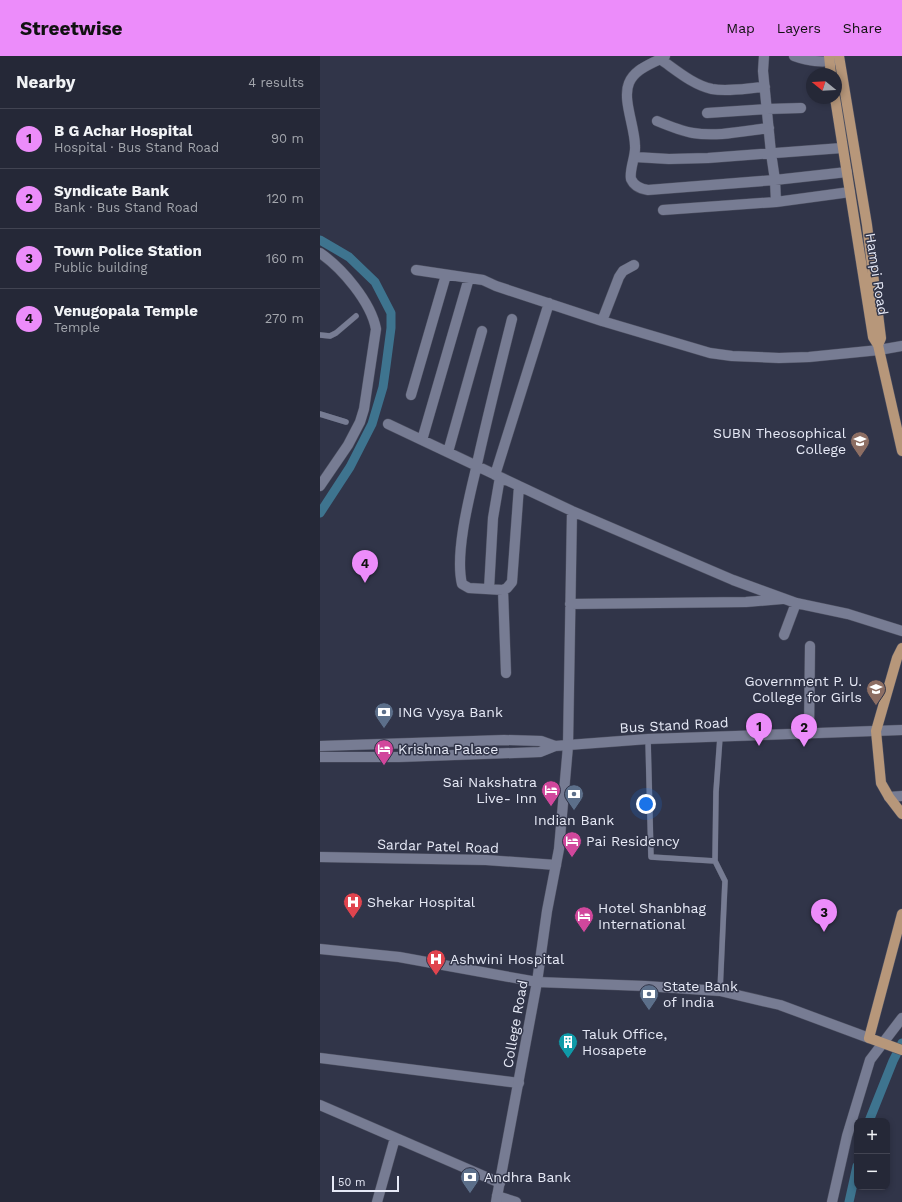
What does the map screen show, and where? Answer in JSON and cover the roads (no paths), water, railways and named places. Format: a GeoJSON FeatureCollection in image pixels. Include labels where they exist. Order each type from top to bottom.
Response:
{"type":"FeatureCollection","features":[{"type":"Feature","properties":{"kind":"main road"},"geometry":{"type":"LineString","coordinates":[[832,68],[834,58]]}},
{"type":"Feature","properties":{"kind":"main road"},"geometry":{"type":"LineString","coordinates":[[834,58],[868,232],[880,338],[878,347]]}},
{"type":"Feature","properties":{"kind":"main road","name":"Hampi Road"},"geometry":{"type":"LineString","coordinates":[[836,104],[873,337],[878,347],[902,451]]}},
{"type":"Feature","properties":{"kind":"main road"},"geometry":{"type":"LineString","coordinates":[[902,648],[897,658],[876,731],[881,783],[889,797],[902,814]]}},
{"type":"Feature","properties":{"kind":"main road"},"geometry":{"type":"LineString","coordinates":[[902,914],[869,1038],[902,1050]]}},
{"type":"Feature","properties":{"kind":"street"},"geometry":{"type":"LineString","coordinates":[[764,56],[768,128],[775,180],[776,202]]}},
{"type":"Feature","properties":{"kind":"street"},"geometry":{"type":"LineString","coordinates":[[794,56],[811,61],[834,58]]}},
{"type":"Feature","properties":{"kind":"street"},"geometry":{"type":"LineString","coordinates":[[765,87],[725,90],[711,88],[685,77],[663,58],[642,69],[633,76],[628,86],[626,99],[633,126],[635,145],[635,157],[630,171],[631,178],[636,185],[641,189],[648,190],[775,180],[847,172]]}},
{"type":"Feature","properties":{"kind":"street"},"geometry":{"type":"LineString","coordinates":[[707,113],[801,108]]}},
{"type":"Feature","properties":{"kind":"street"},"geometry":{"type":"LineString","coordinates":[[657,121],[676,129],[710,135],[768,128]]}},
{"type":"Feature","properties":{"kind":"street"},"geometry":{"type":"LineString","coordinates":[[635,157],[670,159],[708,158],[842,148]]}},
{"type":"Feature","properties":{"kind":"street"},"geometry":{"type":"LineString","coordinates":[[663,210],[776,202],[850,192]]}},
{"type":"Feature","properties":{"kind":"street"},"geometry":{"type":"LineString","coordinates":[[320,253],[333,263],[353,286],[369,309],[374,319],[376,329],[364,409],[360,422],[348,446],[320,486]]}},
{"type":"Feature","properties":{"kind":"street"},"geometry":{"type":"LineString","coordinates":[[602,321],[619,277],[623,271],[634,265]]}},
{"type":"Feature","properties":{"kind":"street"},"geometry":{"type":"LineString","coordinates":[[416,270],[483,280],[496,286],[602,321],[710,353],[732,356],[779,358],[809,357],[878,347],[902,346]]}},
{"type":"Feature","properties":{"kind":"street"},"geometry":{"type":"LineString","coordinates":[[411,395],[446,275]]}},
{"type":"Feature","properties":{"kind":"street"},"geometry":{"type":"LineString","coordinates":[[422,440],[469,278]]}},
{"type":"Feature","properties":{"kind":"street"},"geometry":{"type":"LineString","coordinates":[[489,589],[493,518],[498,476],[549,303]]}},
{"type":"Feature","properties":{"kind":"street"},"geometry":{"type":"LineString","coordinates":[[512,319],[476,466],[462,538],[461,580],[462,584],[469,588],[503,590],[509,585],[513,575],[520,486]]}},
{"type":"Feature","properties":{"kind":"street"},"geometry":{"type":"LineString","coordinates":[[448,452],[482,331]]}},
{"type":"Feature","properties":{"kind":"street"},"geometry":{"type":"LineString","coordinates":[[388,424],[572,511],[733,580],[796,603],[848,614],[902,631]]}},
{"type":"Feature","properties":{"kind":"street"},"geometry":{"type":"LineString","coordinates":[[568,746],[572,511]]}},
{"type":"Feature","properties":{"kind":"street"},"geometry":{"type":"LineString","coordinates":[[746,602],[755,588]]}},
{"type":"Feature","properties":{"kind":"street"},"geometry":{"type":"LineString","coordinates":[[503,590],[506,673]]}},
{"type":"Feature","properties":{"kind":"street"},"geometry":{"type":"LineString","coordinates":[[570,604],[746,602],[786,599]]}},
{"type":"Feature","properties":{"kind":"street"},"geometry":{"type":"LineString","coordinates":[[784,635],[796,603]]}},
{"type":"Feature","properties":{"kind":"street"},"geometry":{"type":"LineString","coordinates":[[809,734],[810,646]]}},
{"type":"Feature","properties":{"kind":"street","name":"Bus Stand Road"},"geometry":{"type":"LineString","coordinates":[[320,746],[504,740],[541,741],[555,746],[568,746],[648,739],[902,730]]}},
{"type":"Feature","properties":{"kind":"street","name":"Bus Stand Road"},"geometry":{"type":"LineString","coordinates":[[320,757],[399,757],[540,752],[555,746]]}},
{"type":"Feature","properties":{"kind":"street","name":"College Road"},"geometry":{"type":"LineString","coordinates":[[497,1199],[537,982],[547,911],[559,849],[568,746]]}},
{"type":"Feature","properties":{"kind":"street"},"geometry":{"type":"LineString","coordinates":[[889,797],[902,796]]}},
{"type":"Feature","properties":{"kind":"street","name":"Sardar Patel Road"},"geometry":{"type":"LineString","coordinates":[[320,857],[486,860],[556,865]]}},
{"type":"Feature","properties":{"kind":"street"},"geometry":{"type":"LineString","coordinates":[[320,949],[399,957],[537,982],[645,986],[720,991],[780,1005],[869,1038]]}},
{"type":"Feature","properties":{"kind":"street"},"geometry":{"type":"LineString","coordinates":[[832,1202],[847,1136],[870,1060],[886,1044],[902,1018]]}},
{"type":"Feature","properties":{"kind":"street"},"geometry":{"type":"LineString","coordinates":[[320,1058],[519,1083]]}},
{"type":"Feature","properties":{"kind":"street"},"geometry":{"type":"LineString","coordinates":[[320,1104],[500,1183]]}},
{"type":"Feature","properties":{"kind":"street"},"geometry":{"type":"LineString","coordinates":[[377,1202],[395,1138]]}},
{"type":"Feature","properties":{"kind":"street"},"geometry":{"type":"LineString","coordinates":[[497,1199],[516,1202]]}},
{"type":"Feature","properties":{"kind":"lane"},"geometry":{"type":"LineString","coordinates":[[320,334],[330,336],[336,333],[356,316]]}},
{"type":"Feature","properties":{"kind":"lane"},"geometry":{"type":"LineString","coordinates":[[320,414],[346,422]]}},
{"type":"Feature","properties":{"kind":"lane"},"geometry":{"type":"LineString","coordinates":[[720,736],[716,792],[715,861],[725,881],[720,991]]}},
{"type":"Feature","properties":{"kind":"lane"},"geometry":{"type":"LineString","coordinates":[[648,739],[652,857],[715,861]]}},
{"type":"Feature","properties":{"kind":"waterway"},"geometry":{"type":"LineString","coordinates":[[320,240],[349,257],[375,282],[391,313],[391,328],[383,387],[372,424],[350,467],[320,513]]}},
{"type":"Feature","properties":{"kind":"waterway"},"geometry":{"type":"LineString","coordinates":[[870,1118],[893,1061],[902,1043]]}},
{"type":"Feature","properties":{"kind":"waterway"},"geometry":{"type":"LineString","coordinates":[[849,1202],[854,1180]]}},
{"type":"Feature","properties":{"kind":"place","name":"SUBN Theosophical College"},"geometry":{"type":"Point","coordinates":[860,458]}},
{"type":"Feature","properties":{"kind":"place","name":"Venugopala Temple"},"geometry":{"type":"Point","coordinates":[365,583]}},
{"type":"Feature","properties":{"kind":"place","name":"Government P. U. College for Girls"},"geometry":{"type":"Point","coordinates":[876,706]}},
{"type":"Feature","properties":{"kind":"place","name":"ING Vysya Bank"},"geometry":{"type":"Point","coordinates":[384,729]}},
{"type":"Feature","properties":{"kind":"place","name":"B G Achar Hospital"},"geometry":{"type":"Point","coordinates":[759,746]}},
{"type":"Feature","properties":{"kind":"place","name":"Syndicate Bank"},"geometry":{"type":"Point","coordinates":[804,747]}},
{"type":"Feature","properties":{"kind":"place","name":"Krishna Palace"},"geometry":{"type":"Point","coordinates":[384,766]}},
{"type":"Feature","properties":{"kind":"place","name":"Sai Nakshatra Live- Inn"},"geometry":{"type":"Point","coordinates":[551,807]}},
{"type":"Feature","properties":{"kind":"place","name":"Indian Bank"},"geometry":{"type":"Point","coordinates":[574,811]}},
{"type":"Feature","properties":{"kind":"place","name":"Pai Residency"},"geometry":{"type":"Point","coordinates":[572,858]}},
{"type":"Feature","properties":{"kind":"place","name":"Shekar Hospital"},"geometry":{"type":"Point","coordinates":[353,919]}},
{"type":"Feature","properties":{"kind":"place","name":"Town Police Station"},"geometry":{"type":"Point","coordinates":[824,932]}},
{"type":"Feature","properties":{"kind":"place","name":"Hotel Shanbhag International"},"geometry":{"type":"Point","coordinates":[584,933]}},
{"type":"Feature","properties":{"kind":"place","name":"Ashwini Hospital"},"geometry":{"type":"Point","coordinates":[436,976]}},
{"type":"Feature","properties":{"kind":"place","name":"State Bank of India"},"geometry":{"type":"Point","coordinates":[649,1011]}},
{"type":"Feature","properties":{"kind":"place","name":"Taluk Office, Hosapete"},"geometry":{"type":"Point","coordinates":[568,1059]}},
{"type":"Feature","properties":{"kind":"place","name":"Andhra Bank"},"geometry":{"type":"Point","coordinates":[470,1194]}}]}
